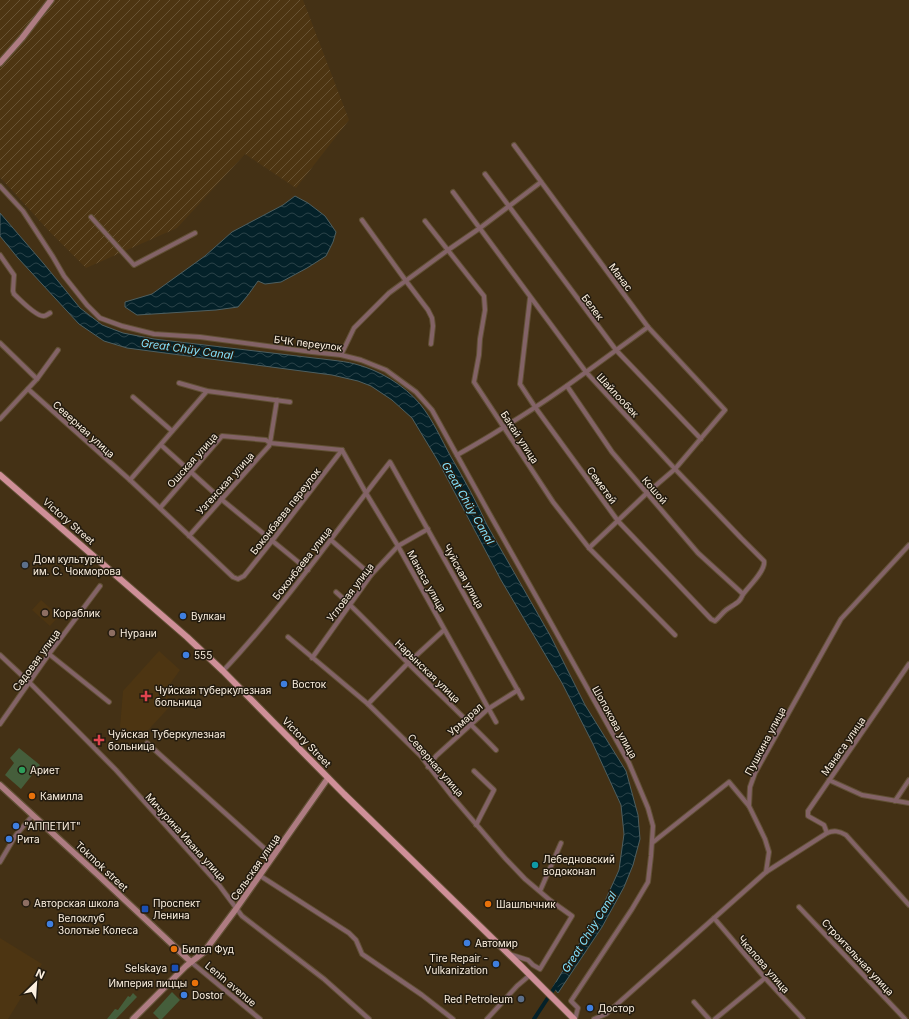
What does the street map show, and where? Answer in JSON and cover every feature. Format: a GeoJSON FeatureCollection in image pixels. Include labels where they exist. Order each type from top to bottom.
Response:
{"type":"FeatureCollection","features":[{"type":"Feature","properties":{"kind":"main road"},"geometry":{"type":"LineString","coordinates":[[0,63],[22,38],[51,0]]}},
{"type":"Feature","properties":{"kind":"main road","name":"Victory Street"},"geometry":{"type":"LineString","coordinates":[[0,475],[223,671],[328,778],[575,1019]]}},
{"type":"Feature","properties":{"kind":"main road","name":"Сельская улица"},"geometry":{"type":"LineString","coordinates":[[133,1019],[191,962],[204,952],[328,778]]}},
{"type":"Feature","properties":{"kind":"main road","name":"Tokmok street"},"geometry":{"type":"LineString","coordinates":[[0,785],[191,962]]}},
{"type":"Feature","properties":{"kind":"street","name":"Манас"},"geometry":{"type":"LineString","coordinates":[[514,145],[648,327],[725,410],[701,439]]}},
{"type":"Feature","properties":{"kind":"street","name":"Белек"},"geometry":{"type":"LineString","coordinates":[[485,174],[616,350],[701,439]]}},
{"type":"Feature","properties":{"kind":"street"},"geometry":{"type":"LineString","coordinates":[[341,355],[354,328],[389,293],[541,182]]}},
{"type":"Feature","properties":{"kind":"street","name":"БЧК переулок"},"geometry":{"type":"LineString","coordinates":[[0,186],[24,211],[64,276],[100,318],[122,326],[154,334],[200,337],[341,355],[362,360],[386,370],[416,392],[432,410],[488,513],[546,614]]}},
{"type":"Feature","properties":{"kind":"street","name":"Шайлообек"},"geometry":{"type":"LineString","coordinates":[[453,192],[586,372],[675,469],[764,561],[764,567],[743,594]]}},
{"type":"Feature","properties":{"kind":"street"},"geometry":{"type":"LineString","coordinates":[[91,217],[134,264],[195,233]]}},
{"type":"Feature","properties":{"kind":"street"},"geometry":{"type":"LineString","coordinates":[[362,220],[428,310],[432,318],[433,326],[431,344]]}},
{"type":"Feature","properties":{"kind":"street","name":"Бакай улица"},"geometry":{"type":"LineString","coordinates":[[425,221],[484,296],[485,310],[474,382],[553,502],[590,548],[675,635]]}},
{"type":"Feature","properties":{"kind":"street"},"geometry":{"type":"LineString","coordinates":[[0,255],[14,275],[14,294],[41,316],[45,316],[50,313]]}},
{"type":"Feature","properties":{"kind":"street","name":"Семетей"},"geometry":{"type":"LineString","coordinates":[[530,298],[520,384],[535,407],[618,521],[713,620],[717,620],[724,612],[740,600],[743,594]]}},
{"type":"Feature","properties":{"kind":"street"},"geometry":{"type":"LineString","coordinates":[[457,455],[504,428],[567,386],[648,327]]}},
{"type":"Feature","properties":{"kind":"street"},"geometry":{"type":"LineString","coordinates":[[0,343],[37,379]]}},
{"type":"Feature","properties":{"kind":"street"},"geometry":{"type":"LineString","coordinates":[[0,419],[37,379],[58,350]]}},
{"type":"Feature","properties":{"kind":"street"},"geometry":{"type":"LineString","coordinates":[[179,383],[207,391],[290,402]]}},
{"type":"Feature","properties":{"kind":"street","name":"Кошой"},"geometry":{"type":"LineString","coordinates":[[567,386],[612,452],[698,553],[743,594]]}},
{"type":"Feature","properties":{"kind":"street","name":"Северная улица"},"geometry":{"type":"LineString","coordinates":[[28,389],[130,480],[232,577],[238,579]]}},
{"type":"Feature","properties":{"kind":"street"},"geometry":{"type":"LineString","coordinates":[[130,480],[207,391]]}},
{"type":"Feature","properties":{"kind":"street"},"geometry":{"type":"LineString","coordinates":[[133,398],[172,431]]}},
{"type":"Feature","properties":{"kind":"street"},"geometry":{"type":"LineString","coordinates":[[268,441],[277,400]]}},
{"type":"Feature","properties":{"kind":"street","name":"Ошская улица"},"geometry":{"type":"LineString","coordinates":[[160,508],[222,436],[342,450]]}},
{"type":"Feature","properties":{"kind":"street"},"geometry":{"type":"LineString","coordinates":[[590,548],[647,493],[675,469],[701,439]]}},
{"type":"Feature","properties":{"kind":"street","name":"Узгенская улица"},"geometry":{"type":"LineString","coordinates":[[189,536],[269,446],[268,441]]}},
{"type":"Feature","properties":{"kind":"street"},"geometry":{"type":"LineString","coordinates":[[161,445],[221,499],[308,570]]}},
{"type":"Feature","properties":{"kind":"street","name":"Манаса улица"},"geometry":{"type":"LineString","coordinates":[[342,450],[398,546],[496,722]]}},
{"type":"Feature","properties":{"kind":"street","name":"Боконбаева переулок"},"geometry":{"type":"LineString","coordinates":[[238,579],[244,576],[342,450]]}},
{"type":"Feature","properties":{"kind":"street","name":"Боконбаева улица"},"geometry":{"type":"LineString","coordinates":[[223,671],[267,621],[308,570],[390,462]]}},
{"type":"Feature","properties":{"kind":"street","name":"Чуйская улица"},"geometry":{"type":"LineString","coordinates":[[390,462],[522,698]]}},
{"type":"Feature","properties":{"kind":"street","name":"Угловая улица"},"geometry":{"type":"LineString","coordinates":[[312,658],[370,575],[398,546],[428,529]]}},
{"type":"Feature","properties":{"kind":"street"},"geometry":{"type":"LineString","coordinates":[[331,540],[370,575]]}},
{"type":"Feature","properties":{"kind":"street","name":"Пушкина улица"},"geometry":{"type":"LineString","coordinates":[[766,872],[769,852],[765,839],[749,806],[750,787],[755,773],[841,619],[909,545]]}},
{"type":"Feature","properties":{"kind":"street","name":"Садовая улица"},"geometry":{"type":"LineString","coordinates":[[0,724],[49,654],[100,586]]}},
{"type":"Feature","properties":{"kind":"street","name":"Нарынская улица"},"geometry":{"type":"LineString","coordinates":[[336,592],[350,604],[496,750]]}},
{"type":"Feature","properties":{"kind":"street","name":"Шопокова улица"},"geometry":{"type":"LineString","coordinates":[[546,614],[629,763],[648,808],[653,826],[648,882],[632,909],[571,1001],[578,1008],[575,1019]]}},
{"type":"Feature","properties":{"kind":"street"},"geometry":{"type":"LineString","coordinates":[[368,704],[408,663],[444,630]]}},
{"type":"Feature","properties":{"kind":"street","name":"Северная улица"},"geometry":{"type":"LineString","coordinates":[[288,637],[368,704],[420,755],[428,767],[505,858],[525,879],[550,901],[572,916],[540,969],[533,966],[528,960],[507,953]]}},
{"type":"Feature","properties":{"kind":"street"},"geometry":{"type":"LineString","coordinates":[[49,654],[109,702]]}},
{"type":"Feature","properties":{"kind":"street","name":"Мичурина Ивана улица"},"geometry":{"type":"LineString","coordinates":[[0,655],[30,682],[116,770],[218,884],[245,918],[324,979],[369,1019]]}},
{"type":"Feature","properties":{"kind":"street","name":"Манаса улица"},"geometry":{"type":"LineString","coordinates":[[826,833],[824,825],[808,816],[808,811],[909,664]]}},
{"type":"Feature","properties":{"kind":"street","name":"Урмарал"},"geometry":{"type":"LineString","coordinates":[[428,767],[436,756],[488,709],[518,690]]}},
{"type":"Feature","properties":{"kind":"street"},"geometry":{"type":"LineString","coordinates":[[147,743],[273,856]]}},
{"type":"Feature","properties":{"kind":"street"},"geometry":{"type":"LineString","coordinates":[[474,771],[494,790],[476,824]]}},
{"type":"Feature","properties":{"kind":"street"},"geometry":{"type":"LineString","coordinates":[[829,780],[862,795],[909,803]]}},
{"type":"Feature","properties":{"kind":"street"},"geometry":{"type":"LineString","coordinates":[[895,801],[909,780]]}},
{"type":"Feature","properties":{"kind":"street"},"geometry":{"type":"LineString","coordinates":[[652,843],[729,782],[749,806]]}},
{"type":"Feature","properties":{"kind":"street"},"geometry":{"type":"LineString","coordinates":[[0,862],[16,835],[32,814]]}},
{"type":"Feature","properties":{"kind":"street"},"geometry":{"type":"LineString","coordinates":[[594,1019],[606,1014],[766,872],[832,830],[840,831],[846,835],[909,905]]}},
{"type":"Feature","properties":{"kind":"street"},"geometry":{"type":"LineString","coordinates":[[540,892],[561,842]]}},
{"type":"Feature","properties":{"kind":"street"},"geometry":{"type":"LineString","coordinates":[[259,875],[350,933],[356,940],[362,954],[422,994],[453,1019]]}},
{"type":"Feature","properties":{"kind":"street","name":"Строительная улица"},"geometry":{"type":"LineString","coordinates":[[799,906],[905,1019]]}},
{"type":"Feature","properties":{"kind":"street","name":"Чкалова улица"},"geometry":{"type":"LineString","coordinates":[[714,918],[765,978],[803,1019]]}},
{"type":"Feature","properties":{"kind":"street","name":"Lenin avenue"},"geometry":{"type":"LineString","coordinates":[[191,962],[260,1019]]}},
{"type":"Feature","properties":{"kind":"street"},"geometry":{"type":"LineString","coordinates":[[487,1019],[517,986],[530,975]]}},
{"type":"Feature","properties":{"kind":"street"},"geometry":{"type":"LineString","coordinates":[[715,1019],[765,978]]}},
{"type":"Feature","properties":{"kind":"street"},"geometry":{"type":"LineString","coordinates":[[694,1002],[709,1019]]}},
{"type":"Feature","properties":{"kind":"shaded area"},"geometry":{"type":"Polygon","coordinates":[[[0,0],[303,0],[349,120],[296,188],[245,154],[177,228],[86,268],[48,230],[0,177],[0,0]]]}},
{"type":"Feature","properties":{"kind":"shaded area","name":"Кораблик"},"geometry":{"type":"Polygon","coordinates":[[[41,600],[59,616],[50,626],[32,610],[41,600]]]}},
{"type":"Feature","properties":{"kind":"shaded area","name":"Чуйская туберкулезная больница"},"geometry":{"type":"Polygon","coordinates":[[[159,651],[180,670],[165,691],[174,702],[138,741],[120,727],[123,691],[159,651]]]}},
{"type":"Feature","properties":{"kind":"shaded area"},"geometry":{"type":"Polygon","coordinates":[[[0,938],[42,964],[8,1019],[0,1019],[0,938]]]}},
{"type":"Feature","properties":{"kind":"green space","name":"Ариет"},"geometry":{"type":"Polygon","coordinates":[[[19,748],[40,765],[21,789],[5,775],[14,763],[10,758],[19,748]]]}},
{"type":"Feature","properties":{"kind":"green space"},"geometry":{"type":"Polygon","coordinates":[[[172,992],[180,1000],[162,1019],[159,1019],[153,1013],[172,992]]]}},
{"type":"Feature","properties":{"kind":"green space"},"geometry":{"type":"Polygon","coordinates":[[[133,993],[137,997],[116,1019],[107,1019],[115,1009],[118,1010],[128,996],[130,997],[133,993]]]}},
{"type":"Feature","properties":{"kind":"water"},"geometry":{"type":"Polygon","coordinates":[[[295,196],[308,203],[325,216],[336,232],[326,256],[281,282],[265,284],[258,281],[238,307],[216,310],[137,315],[125,307],[125,302],[152,294],[205,256],[232,232],[283,205],[295,196]]]}},
{"type":"Feature","properties":{"kind":"water"},"geometry":{"type":"Polygon","coordinates":[[[0,213],[80,308],[102,325],[123,333],[154,339],[334,360],[355,364],[373,370],[390,379],[414,397],[425,410],[479,507],[487,525],[551,637],[585,705],[626,771],[638,815],[640,839],[633,865],[624,887],[602,927],[558,993],[553,987],[605,901],[619,870],[624,834],[621,805],[593,744],[562,683],[501,580],[438,461],[412,418],[392,400],[371,386],[358,381],[332,375],[127,348],[104,341],[79,324],[18,258],[0,236],[0,213]]]}},
{"type":"Feature","properties":{"kind":"waterway","name":"Great Chüy Canal"},"geometry":{"type":"LineString","coordinates":[[534,1019],[557,984]]}},
{"type":"Feature","properties":{"kind":"place","name":"Дом культуры им. С. Чокморова"},"geometry":{"type":"Point","coordinates":[25,565]}},
{"type":"Feature","properties":{"kind":"place","name":"Кораблик"},"geometry":{"type":"Point","coordinates":[45,613]}},
{"type":"Feature","properties":{"kind":"place","name":"Вулкан"},"geometry":{"type":"Point","coordinates":[183,616]}},
{"type":"Feature","properties":{"kind":"place","name":"Нурани"},"geometry":{"type":"Point","coordinates":[112,633]}},
{"type":"Feature","properties":{"kind":"place","name":"555"},"geometry":{"type":"Point","coordinates":[186,655]}},
{"type":"Feature","properties":{"kind":"place","name":"Восток"},"geometry":{"type":"Point","coordinates":[284,684]}},
{"type":"Feature","properties":{"kind":"place","name":"Чуйская туберкулезная больница"},"geometry":{"type":"Point","coordinates":[146,696]}},
{"type":"Feature","properties":{"kind":"place","name":"Чуйская Туберкулезная больница"},"geometry":{"type":"Point","coordinates":[99,740]}},
{"type":"Feature","properties":{"kind":"place","name":"Ариет"},"geometry":{"type":"Point","coordinates":[22,770]}},
{"type":"Feature","properties":{"kind":"place","name":"Камилла"},"geometry":{"type":"Point","coordinates":[32,796]}},
{"type":"Feature","properties":{"kind":"place","name":"\"АППЕТИТ\""},"geometry":{"type":"Point","coordinates":[16,826]}},
{"type":"Feature","properties":{"kind":"place","name":"Рита"},"geometry":{"type":"Point","coordinates":[9,839]}},
{"type":"Feature","properties":{"kind":"place","name":"Лебедновский водоконал"},"geometry":{"type":"Point","coordinates":[535,865]}},
{"type":"Feature","properties":{"kind":"place","name":"Авторская школа"},"geometry":{"type":"Point","coordinates":[26,903]}},
{"type":"Feature","properties":{"kind":"place","name":"Шашлычник"},"geometry":{"type":"Point","coordinates":[488,904]}},
{"type":"Feature","properties":{"kind":"place","name":"Проспект Ленина"},"geometry":{"type":"Point","coordinates":[145,909]}},
{"type":"Feature","properties":{"kind":"place","name":"Велоклуб Золотые Колеса"},"geometry":{"type":"Point","coordinates":[50,924]}},
{"type":"Feature","properties":{"kind":"place","name":"Автомир"},"geometry":{"type":"Point","coordinates":[467,943]}},
{"type":"Feature","properties":{"kind":"place","name":"Билал Фуд"},"geometry":{"type":"Point","coordinates":[174,949]}},
{"type":"Feature","properties":{"kind":"place","name":"Tire Repair - Vulkanization"},"geometry":{"type":"Point","coordinates":[496,964]}},
{"type":"Feature","properties":{"kind":"place","name":"Selskaya"},"geometry":{"type":"Point","coordinates":[175,968]}},
{"type":"Feature","properties":{"kind":"place","name":"Империя пиццы"},"geometry":{"type":"Point","coordinates":[195,983]}},
{"type":"Feature","properties":{"kind":"place","name":"Dostor"},"geometry":{"type":"Point","coordinates":[184,995]}},
{"type":"Feature","properties":{"kind":"place","name":"Red Petroleum"},"geometry":{"type":"Point","coordinates":[521,999]}},
{"type":"Feature","properties":{"kind":"place","name":"Достор"},"geometry":{"type":"Point","coordinates":[590,1008]}}]}
